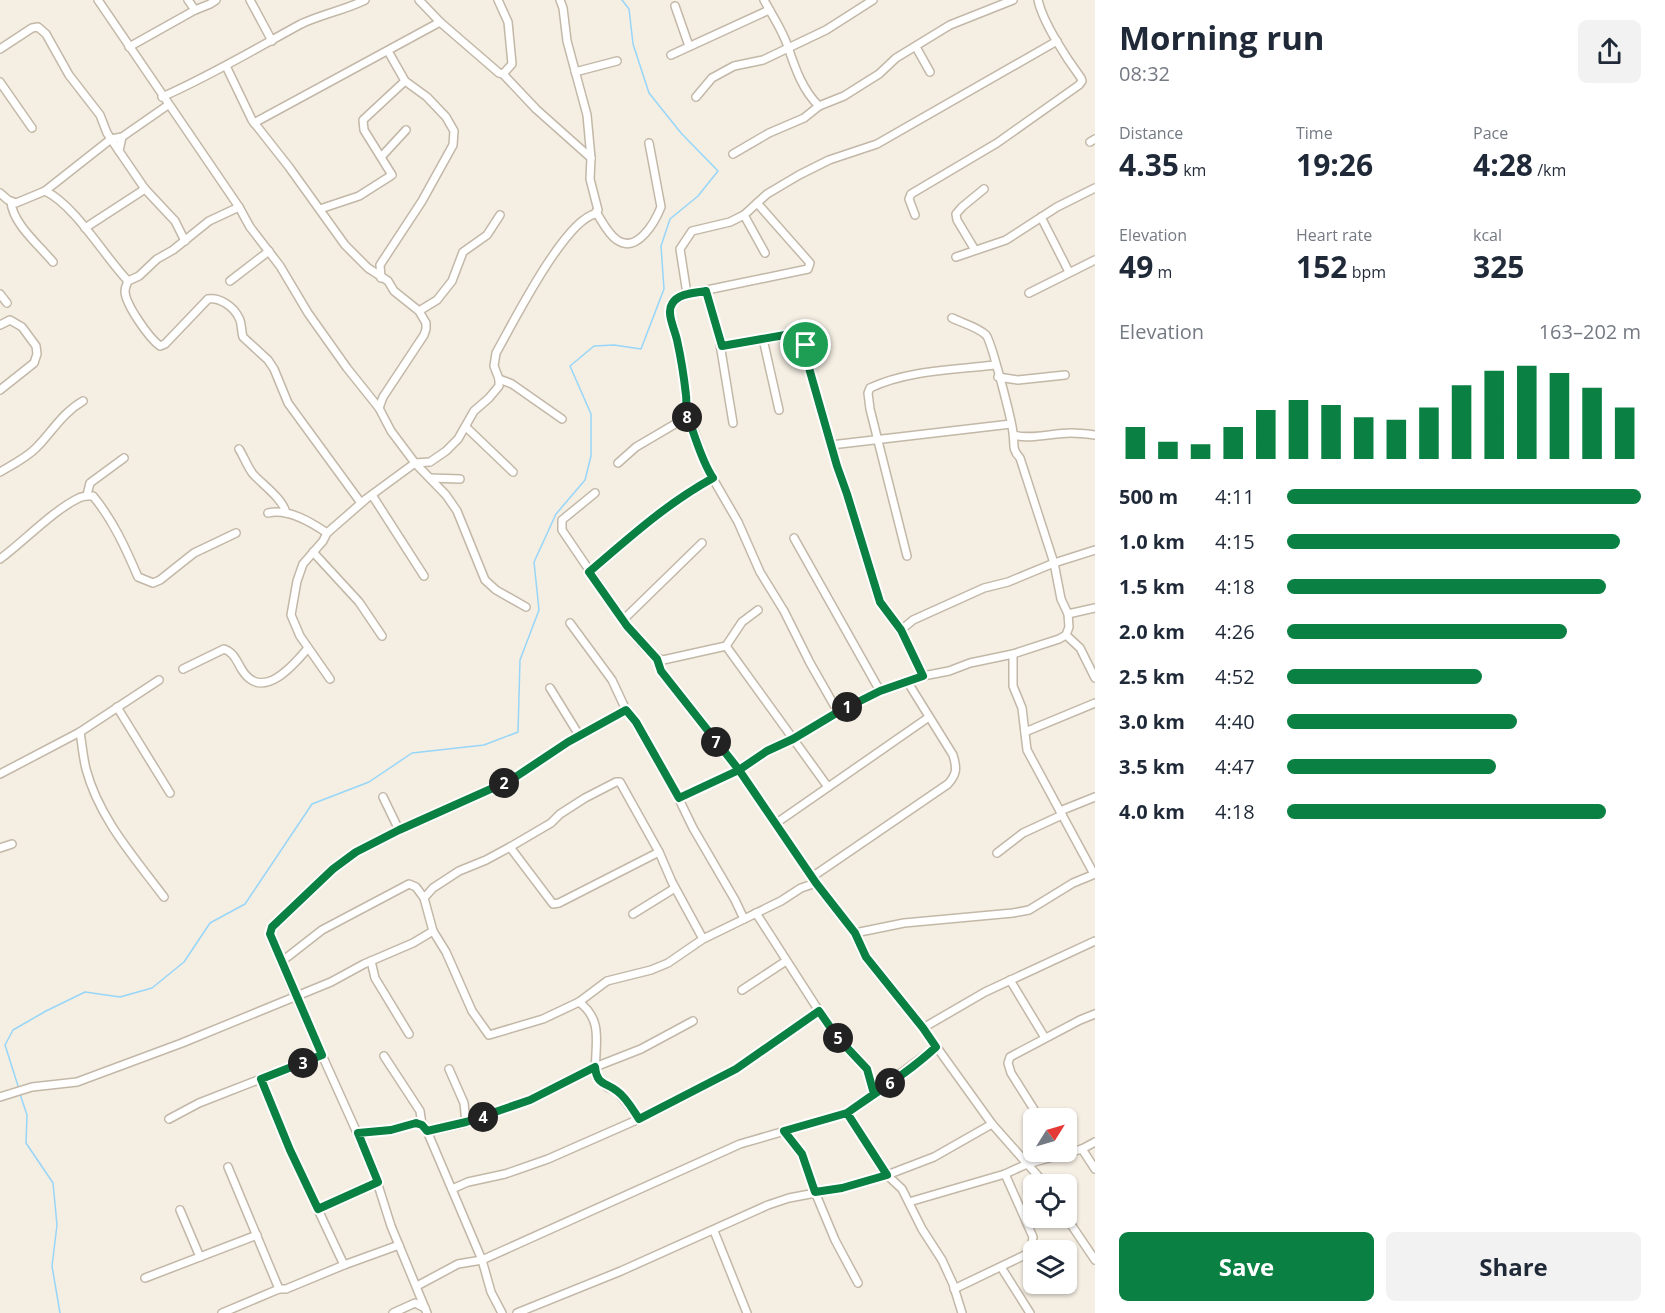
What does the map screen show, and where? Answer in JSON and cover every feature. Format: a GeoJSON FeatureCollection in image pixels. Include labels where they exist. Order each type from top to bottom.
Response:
{"type":"FeatureCollection","features":[{"type":"Feature","properties":{"kind":"street"},"geometry":{"type":"LineString","coordinates":[[98,0],[239,207],[250,227],[269,251],[308,313],[379,408],[414,463],[430,478],[457,511],[485,580],[496,590],[526,607]]}},
{"type":"Feature","properties":{"kind":"street"},"geometry":{"type":"LineString","coordinates":[[188,0],[195,10]]}},
{"type":"Feature","properties":{"kind":"street"},"geometry":{"type":"LineString","coordinates":[[129,47],[216,0]]}},
{"type":"Feature","properties":{"kind":"street"},"geometry":{"type":"LineString","coordinates":[[250,0],[273,41]]}},
{"type":"Feature","properties":{"kind":"street"},"geometry":{"type":"LineString","coordinates":[[162,97],[226,66],[303,23],[337,10],[350,8],[365,0]]}},
{"type":"Feature","properties":{"kind":"street"},"geometry":{"type":"LineString","coordinates":[[419,0],[440,22],[499,74],[503,74],[536,109],[591,158]]}},
{"type":"Feature","properties":{"kind":"street"},"geometry":{"type":"LineString","coordinates":[[498,0],[508,22],[512,64],[503,74]]}},
{"type":"Feature","properties":{"kind":"street"},"geometry":{"type":"LineString","coordinates":[[560,0],[567,40],[587,115],[591,158],[590,179],[597,204],[596,213],[617,240],[627,243],[643,237],[661,207],[649,143]]}},
{"type":"Feature","properties":{"kind":"street"},"geometry":{"type":"LineString","coordinates":[[764,0],[806,89],[819,106]]}},
{"type":"Feature","properties":{"kind":"street"},"geometry":{"type":"LineString","coordinates":[[696,97],[712,78],[734,66],[763,60],[826,30],[873,0]]}},
{"type":"Feature","properties":{"kind":"street"},"geometry":{"type":"LineString","coordinates":[[733,154],[769,133],[804,118],[819,106],[844,96],[879,74],[896,58],[950,25],[1013,0]]}},
{"type":"Feature","properties":{"kind":"street"},"geometry":{"type":"LineString","coordinates":[[915,215],[909,199],[911,194],[997,143],[1082,81],[1070,64],[1038,0]]}},
{"type":"Feature","properties":{"kind":"street"},"geometry":{"type":"LineString","coordinates":[[675,6],[689,46]]}},
{"type":"Feature","properties":{"kind":"street"},"geometry":{"type":"LineString","coordinates":[[671,55],[770,10]]}},
{"type":"Feature","properties":{"kind":"street"},"geometry":{"type":"LineString","coordinates":[[254,123],[440,22]]}},
{"type":"Feature","properties":{"kind":"street"},"geometry":{"type":"LineString","coordinates":[[0,50],[32,28],[38,27],[46,34],[69,75],[100,116],[111,139],[145,189],[175,221],[184,241]]}},
{"type":"Feature","properties":{"kind":"street"},"geometry":{"type":"LineString","coordinates":[[687,294],[680,249],[692,231],[730,222],[744,216],[767,194],[799,175],[829,160],[878,144],[1058,41]]}},
{"type":"Feature","properties":{"kind":"street"},"geometry":{"type":"LineString","coordinates":[[916,47],[930,72]]}},
{"type":"Feature","properties":{"kind":"street"},"geometry":{"type":"LineString","coordinates":[[381,278],[380,265],[410,222],[453,145],[454,131],[446,117],[427,97],[405,81],[388,51]]}},
{"type":"Feature","properties":{"kind":"street"},"geometry":{"type":"LineString","coordinates":[[575,72],[617,61]]}},
{"type":"Feature","properties":{"kind":"street"},"geometry":{"type":"LineString","coordinates":[[226,66],[254,123],[350,250],[368,268],[388,281],[394,291],[419,311],[426,323],[424,335],[379,408]]}},
{"type":"Feature","properties":{"kind":"street"},"geometry":{"type":"LineString","coordinates":[[320,209],[359,196],[392,175],[364,130],[363,120],[405,81]]}},
{"type":"Feature","properties":{"kind":"street"},"geometry":{"type":"LineString","coordinates":[[0,82],[32,128]]}},
{"type":"Feature","properties":{"kind":"street"},"geometry":{"type":"LineString","coordinates":[[0,193],[16,203],[45,191],[111,139],[122,137],[168,105]]}},
{"type":"Feature","properties":{"kind":"street"},"geometry":{"type":"LineString","coordinates":[[382,156],[406,130]]}},
{"type":"Feature","properties":{"kind":"street"},"geometry":{"type":"LineString","coordinates":[[119,151],[122,137]]}},
{"type":"Feature","properties":{"kind":"street"},"geometry":{"type":"LineString","coordinates":[[956,257],[1006,240],[1057,207],[1095,188]]}},
{"type":"Feature","properties":{"kind":"street"},"geometry":{"type":"LineString","coordinates":[[85,228],[145,189]]}},
{"type":"Feature","properties":{"kind":"street"},"geometry":{"type":"LineString","coordinates":[[975,250],[957,220],[956,214],[984,189]]}},
{"type":"Feature","properties":{"kind":"street"},"geometry":{"type":"LineString","coordinates":[[45,191],[58,198],[128,281]]}},
{"type":"Feature","properties":{"kind":"street"},"geometry":{"type":"LineString","coordinates":[[12,202],[14,214],[20,223],[53,262]]}},
{"type":"Feature","properties":{"kind":"street"},"geometry":{"type":"LineString","coordinates":[[757,203],[810,263],[810,266],[808,269],[687,294],[674,301],[670,309],[684,379],[687,417],[692,424],[705,465],[738,522],[760,572],[784,611],[838,712]]}},
{"type":"Feature","properties":{"kind":"street"},"geometry":{"type":"LineString","coordinates":[[239,207],[208,220],[184,241],[157,259],[139,276],[128,281],[125,291],[128,302],[152,340],[160,345],[165,344],[208,299],[220,299],[232,309],[241,320],[243,337],[268,360],[288,403],[361,503]]}},
{"type":"Feature","properties":{"kind":"street"},"geometry":{"type":"LineString","coordinates":[[330,680],[308,648],[291,615],[300,570],[327,533],[361,503],[414,463],[430,462],[446,451],[466,428],[474,411],[499,386],[494,359],[516,318],[556,252],[581,221],[596,213]]}},
{"type":"Feature","properties":{"kind":"street"},"geometry":{"type":"LineString","coordinates":[[419,311],[437,300],[452,281],[463,252],[487,235],[500,215]]}},
{"type":"Feature","properties":{"kind":"street"},"geometry":{"type":"LineString","coordinates":[[744,216],[765,254]]}},
{"type":"Feature","properties":{"kind":"street"},"geometry":{"type":"LineString","coordinates":[[1041,217],[1069,272]]}},
{"type":"Feature","properties":{"kind":"street"},"geometry":{"type":"LineString","coordinates":[[230,281],[269,251]]}},
{"type":"Feature","properties":{"kind":"street"},"geometry":{"type":"LineString","coordinates":[[1029,293],[1095,260]]}},
{"type":"Feature","properties":{"kind":"street"},"geometry":{"type":"LineString","coordinates":[[706,291],[720,344],[733,423]]}},
{"type":"Feature","properties":{"kind":"street"},"geometry":{"type":"LineString","coordinates":[[0,294],[7,303]]}},
{"type":"Feature","properties":{"kind":"street"},"geometry":{"type":"LineString","coordinates":[[679,798],[739,770],[767,751],[880,691],[970,663],[1014,654],[1066,635],[1070,627],[1068,614],[1060,599],[1054,563],[1020,458],[1015,454],[1012,445],[1014,435],[1011,416],[988,336],[952,318]]}},
{"type":"Feature","properties":{"kind":"street"},"geometry":{"type":"LineString","coordinates":[[0,325],[10,320],[17,323],[36,346],[38,354],[33,363],[0,390]]}},
{"type":"Feature","properties":{"kind":"street"},"geometry":{"type":"LineString","coordinates":[[720,344],[725,346],[796,333],[804,338],[809,368],[831,445],[880,602],[901,630],[923,676]]}},
{"type":"Feature","properties":{"kind":"street"},"geometry":{"type":"LineString","coordinates":[[763,339],[779,410]]}},
{"type":"Feature","properties":{"kind":"street"},"geometry":{"type":"LineString","coordinates":[[907,556],[870,409],[868,393],[870,388],[889,380],[912,375],[995,365]]}},
{"type":"Feature","properties":{"kind":"street"},"geometry":{"type":"LineString","coordinates":[[998,377],[1018,380],[1065,375]]}},
{"type":"Feature","properties":{"kind":"street"},"geometry":{"type":"LineString","coordinates":[[499,379],[512,384],[562,419]]}},
{"type":"Feature","properties":{"kind":"street"},"geometry":{"type":"LineString","coordinates":[[0,472],[35,449],[56,423],[82,401]]}},
{"type":"Feature","properties":{"kind":"street"},"geometry":{"type":"LineString","coordinates":[[618,463],[636,447],[687,417]]}},
{"type":"Feature","properties":{"kind":"street"},"geometry":{"type":"LineString","coordinates":[[831,445],[1011,424]]}},
{"type":"Feature","properties":{"kind":"street"},"geometry":{"type":"LineString","coordinates":[[466,428],[513,472]]}},
{"type":"Feature","properties":{"kind":"street"},"geometry":{"type":"LineString","coordinates":[[1014,435],[1024,438],[1062,433],[1095,436]]}},
{"type":"Feature","properties":{"kind":"street"},"geometry":{"type":"LineString","coordinates":[[239,449],[255,476],[283,502],[286,513]]}},
{"type":"Feature","properties":{"kind":"street"},"geometry":{"type":"LineString","coordinates":[[87,495],[90,483],[124,458]]}},
{"type":"Feature","properties":{"kind":"street"},"geometry":{"type":"LineString","coordinates":[[430,478],[460,479]]}},
{"type":"Feature","properties":{"kind":"street"},"geometry":{"type":"LineString","coordinates":[[589,572],[652,517],[684,494],[713,478]]}},
{"type":"Feature","properties":{"kind":"street"},"geometry":{"type":"LineString","coordinates":[[596,493],[562,520],[562,530],[623,620],[657,659],[663,660],[726,646],[742,622],[758,610]]}},
{"type":"Feature","properties":{"kind":"street"},"geometry":{"type":"LineString","coordinates":[[0,559],[78,498],[87,495],[93,496],[117,532],[138,577],[148,582],[153,583],[160,580],[194,553],[236,533]]}},
{"type":"Feature","properties":{"kind":"street"},"geometry":{"type":"LineString","coordinates":[[372,495],[424,576]]}},
{"type":"Feature","properties":{"kind":"street"},"geometry":{"type":"LineString","coordinates":[[268,513],[277,511],[286,513],[311,523],[327,533]]}},
{"type":"Feature","properties":{"kind":"street"},"geometry":{"type":"LineString","coordinates":[[794,538],[880,691]]}},
{"type":"Feature","properties":{"kind":"street"},"geometry":{"type":"LineString","coordinates":[[623,620],[702,543]]}},
{"type":"Feature","properties":{"kind":"street"},"geometry":{"type":"LineString","coordinates":[[901,630],[913,620],[970,594],[1095,550]]}},
{"type":"Feature","properties":{"kind":"street"},"geometry":{"type":"LineString","coordinates":[[313,552],[359,602],[382,636]]}},
{"type":"Feature","properties":{"kind":"street"},"geometry":{"type":"LineString","coordinates":[[1068,614],[1095,608]]}},
{"type":"Feature","properties":{"kind":"street"},"geometry":{"type":"LineString","coordinates":[[570,623],[612,680],[626,710],[636,722],[679,798],[693,828],[744,919]]}},
{"type":"Feature","properties":{"kind":"street"},"geometry":{"type":"LineString","coordinates":[[1066,635],[1080,648],[1095,678]]}},
{"type":"Feature","properties":{"kind":"street"},"geometry":{"type":"LineString","coordinates":[[726,646],[828,787]]}},
{"type":"Feature","properties":{"kind":"street"},"geometry":{"type":"LineString","coordinates":[[183,669],[224,649],[229,650],[250,680],[258,684],[267,682],[292,668],[308,648]]}},
{"type":"Feature","properties":{"kind":"street"},"geometry":{"type":"LineString","coordinates":[[855,933],[904,923],[1012,914],[1029,910],[1073,883],[1095,874],[1027,750],[1022,708],[1013,686],[1014,654]]}},
{"type":"Feature","properties":{"kind":"street"},"geometry":{"type":"LineString","coordinates":[[657,659],[661,671],[739,770],[814,880],[855,933],[866,957],[923,1028],[992,1124],[1036,1174]]}},
{"type":"Feature","properties":{"kind":"street"},"geometry":{"type":"LineString","coordinates":[[0,774],[80,732],[159,680]]}},
{"type":"Feature","properties":{"kind":"street"},"geometry":{"type":"LineString","coordinates":[[281,962],[322,930],[409,884],[416,887],[424,898],[433,932],[446,952],[472,1011],[489,1035],[543,1019],[579,1002],[607,981],[651,970],[668,963],[703,939],[756,913],[814,880],[948,784],[955,776],[957,767],[953,755],[907,681]]}},
{"type":"Feature","properties":{"kind":"street"},"geometry":{"type":"LineString","coordinates":[[550,688],[579,735]]}},
{"type":"Feature","properties":{"kind":"street"},"geometry":{"type":"LineString","coordinates":[[1025,732],[1095,703]]}},
{"type":"Feature","properties":{"kind":"street"},"geometry":{"type":"LineString","coordinates":[[117,707],[170,793]]}},
{"type":"Feature","properties":{"kind":"street"},"geometry":{"type":"LineString","coordinates":[[426,1310],[391,1226],[378,1182],[358,1133],[294,995],[270,934],[272,927],[333,869],[356,852],[399,830],[511,780],[579,735],[626,710]]}},
{"type":"Feature","properties":{"kind":"street"},"geometry":{"type":"LineString","coordinates":[[775,824],[929,717]]}},
{"type":"Feature","properties":{"kind":"street"},"geometry":{"type":"LineString","coordinates":[[80,732],[85,766],[103,811],[121,841],[164,897]]}},
{"type":"Feature","properties":{"kind":"street"},"geometry":{"type":"LineString","coordinates":[[424,898],[433,888],[459,871],[510,847],[552,823],[560,814],[585,798],[615,782],[621,782],[703,939]]}},
{"type":"Feature","properties":{"kind":"street"},"geometry":{"type":"LineString","coordinates":[[383,797],[399,830]]}},
{"type":"Feature","properties":{"kind":"street"},"geometry":{"type":"LineString","coordinates":[[997,853],[1023,833],[1095,797]]}},
{"type":"Feature","properties":{"kind":"street"},"geometry":{"type":"LineString","coordinates":[[0,848],[12,844]]}},
{"type":"Feature","properties":{"kind":"street"},"geometry":{"type":"LineString","coordinates":[[510,847],[553,904],[659,852]]}},
{"type":"Feature","properties":{"kind":"street"},"geometry":{"type":"LineString","coordinates":[[633,914],[675,888]]}},
{"type":"Feature","properties":{"kind":"street"},"geometry":{"type":"LineString","coordinates":[[756,913],[837,1037],[867,1069],[874,1094]]}},
{"type":"Feature","properties":{"kind":"street"},"geometry":{"type":"LineString","coordinates":[[0,1097],[32,1088],[77,1082],[182,1043],[331,981],[433,932]]}},
{"type":"Feature","properties":{"kind":"street"},"geometry":{"type":"LineString","coordinates":[[923,1028],[985,992],[1095,941]]}},
{"type":"Feature","properties":{"kind":"street"},"geometry":{"type":"LineString","coordinates":[[371,961],[375,978],[409,1034]]}},
{"type":"Feature","properties":{"kind":"street"},"geometry":{"type":"LineString","coordinates":[[742,990],[786,962]]}},
{"type":"Feature","properties":{"kind":"street"},"geometry":{"type":"LineString","coordinates":[[1010,980],[1045,1038]]}},
{"type":"Feature","properties":{"kind":"street"},"geometry":{"type":"LineString","coordinates":[[579,1002],[587,1008],[597,1034],[596,1076],[617,1091],[639,1119]]}},
{"type":"Feature","properties":{"kind":"street"},"geometry":{"type":"LineString","coordinates":[[452,1189],[468,1182],[505,1174],[548,1159],[639,1119],[736,1069],[819,1011]]}},
{"type":"Feature","properties":{"kind":"street"},"geometry":{"type":"LineString","coordinates":[[1033,1108],[1008,1063],[1015,1053],[1095,1014]]}},
{"type":"Feature","properties":{"kind":"street"},"geometry":{"type":"LineString","coordinates":[[358,1133],[391,1130],[416,1123],[424,1128],[466,1122],[530,1100],[595,1067],[641,1049],[693,1021]]}},
{"type":"Feature","properties":{"kind":"street"},"geometry":{"type":"LineString","coordinates":[[417,1286],[458,1264],[482,1260],[730,1149],[847,1113],[936,1047]]}},
{"type":"Feature","properties":{"kind":"street"},"geometry":{"type":"LineString","coordinates":[[169,1119],[199,1103],[322,1055]]}},
{"type":"Feature","properties":{"kind":"street"},"geometry":{"type":"LineString","coordinates":[[384,1056],[420,1111],[424,1128],[452,1189],[469,1235],[482,1260],[491,1292],[502,1313]]}},
{"type":"Feature","properties":{"kind":"street"},"geometry":{"type":"LineString","coordinates":[[449,1069],[464,1103],[466,1122]]}},
{"type":"Feature","properties":{"kind":"street"},"geometry":{"type":"LineString","coordinates":[[261,1079],[290,1150],[344,1265]]}},
{"type":"Feature","properties":{"kind":"street"},"geometry":{"type":"LineString","coordinates":[[847,1113],[887,1175],[902,1189],[922,1229],[942,1260],[962,1313]]}},
{"type":"Feature","properties":{"kind":"street"},"geometry":{"type":"LineString","coordinates":[[517,1313],[714,1231],[768,1205],[887,1175],[934,1157],[992,1124]]}},
{"type":"Feature","properties":{"kind":"street"},"geometry":{"type":"LineString","coordinates":[[794,1128],[795,1144]]}},
{"type":"Feature","properties":{"kind":"street"},"geometry":{"type":"LineString","coordinates":[[784,1131],[802,1154],[835,1240],[858,1283]]}},
{"type":"Feature","properties":{"kind":"street"},"geometry":{"type":"LineString","coordinates":[[1077,1150],[1095,1142]]}},
{"type":"Feature","properties":{"kind":"street"},"geometry":{"type":"LineString","coordinates":[[1082,1149],[1095,1169]]}},
{"type":"Feature","properties":{"kind":"street"},"geometry":{"type":"LineString","coordinates":[[909,1202],[1005,1174],[1033,1162]]}},
{"type":"Feature","properties":{"kind":"street"},"geometry":{"type":"LineString","coordinates":[[228,1167],[279,1289]]}},
{"type":"Feature","properties":{"kind":"street"},"geometry":{"type":"LineString","coordinates":[[954,1290],[1031,1249],[1033,1237],[1005,1174]]}},
{"type":"Feature","properties":{"kind":"street"},"geometry":{"type":"LineString","coordinates":[[318,1209],[378,1182]]}},
{"type":"Feature","properties":{"kind":"street"},"geometry":{"type":"LineString","coordinates":[[180,1210],[200,1257]]}},
{"type":"Feature","properties":{"kind":"street"},"geometry":{"type":"LineString","coordinates":[[1073,1228],[1095,1260]]}},
{"type":"Feature","properties":{"kind":"street"},"geometry":{"type":"LineString","coordinates":[[714,1231],[747,1313]]}},
{"type":"Feature","properties":{"kind":"street"},"geometry":{"type":"LineString","coordinates":[[145,1278],[257,1235]]}},
{"type":"Feature","properties":{"kind":"street"},"geometry":{"type":"LineString","coordinates":[[222,1313],[279,1289],[286,1289],[399,1245]]}},
{"type":"Feature","properties":{"kind":"street"},"geometry":{"type":"LineString","coordinates":[[1001,1267],[1030,1313]]}},
{"type":"Feature","properties":{"kind":"street"},"geometry":{"type":"LineString","coordinates":[[393,1313],[415,1303],[426,1310]]}},
{"type":"Feature","properties":{"kind":"waterway"},"geometry":{"type":"LineString","coordinates":[[19,1089],[5,1045],[13,1030],[85,992],[120,997],[152,988],[184,962],[210,923],[245,904],[312,804],[369,782],[412,753],[484,745],[518,732],[520,660],[539,610],[534,562],[556,514],[585,480],[591,456],[591,414],[570,366],[594,346],[614,345],[641,349],[664,289],[661,246],[670,219],[698,196],[718,171],[681,133],[649,93],[633,44],[629,9],[622,0]]}},
{"type":"Feature","properties":{"kind":"waterway"},"geometry":{"type":"LineString","coordinates":[[20,1094],[27,1115],[26,1143],[53,1183],[57,1225],[52,1266],[60,1313]]}},
{"type":"Feature","properties":{"kind":"route"},"geometry":{"type":"LineString","coordinates":[[806,345],[804,338],[796,333],[722,346],[706,291],[683,295],[671,304],[670,314],[684,379],[687,417],[692,424],[705,465],[713,478],[684,494],[652,517],[589,572],[627,626],[657,659],[661,671],[739,770],[816,883],[855,933],[866,957],[936,1047],[921,1060],[874,1094],[847,1113],[887,1175],[842,1188],[815,1192],[802,1154],[784,1131],[847,1113],[874,1094],[872,1080],[867,1069],[837,1037],[819,1011],[736,1069],[639,1119],[617,1091],[600,1081],[596,1076],[595,1067],[530,1100],[466,1122],[427,1131],[422,1125],[416,1123],[391,1130],[358,1133],[378,1182],[318,1209],[290,1150],[261,1079],[322,1055],[294,995],[270,934],[272,927],[333,869],[356,852],[399,830],[511,780],[568,742],[626,710],[636,722],[679,798],[739,770],[767,751],[880,691],[923,676],[901,630],[886,613],[880,602],[837,466],[809,368],[806,345]]}}]}
